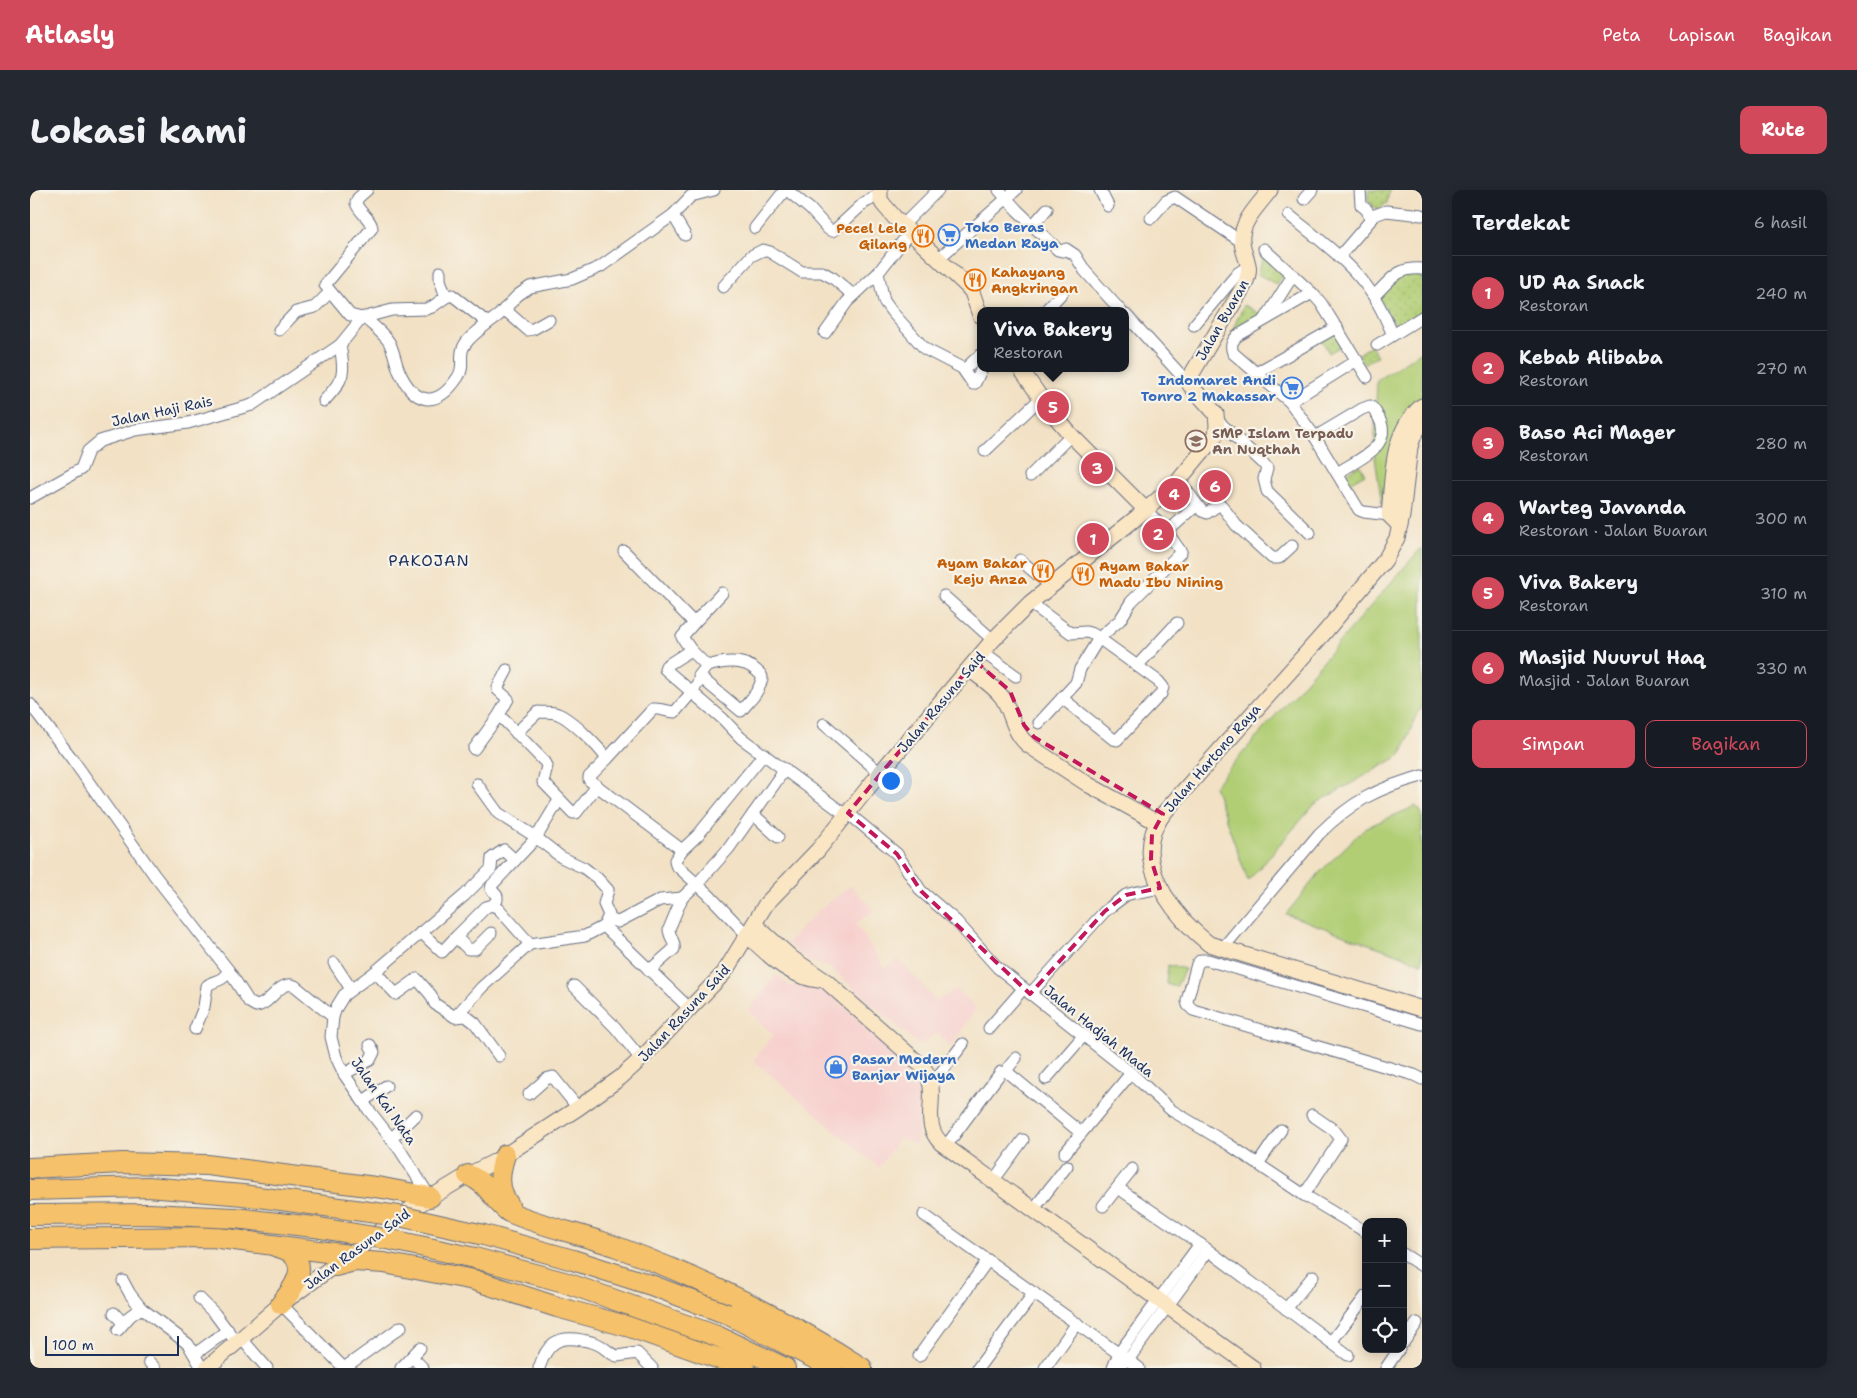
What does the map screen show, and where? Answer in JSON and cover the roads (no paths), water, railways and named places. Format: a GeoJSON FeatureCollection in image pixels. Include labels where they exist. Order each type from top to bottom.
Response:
{"type":"FeatureCollection","features":[{"type":"Feature","properties":{"kind":"highway"},"geometry":{"type":"LineString","coordinates":[[505,1155],[499,1176],[500,1188],[505,1200],[521,1217]]}},
{"type":"Feature","properties":{"kind":"highway"},"geometry":{"type":"LineString","coordinates":[[30,1168],[122,1163],[207,1165],[383,1188],[430,1197]]}},
{"type":"Feature","properties":{"kind":"highway"},"geometry":{"type":"LineString","coordinates":[[468,1175],[482,1182],[502,1208],[521,1217],[616,1247],[693,1277],[754,1306],[826,1345],[862,1368]]}},
{"type":"Feature","properties":{"kind":"highway"},"geometry":{"type":"LineString","coordinates":[[30,1190],[148,1187],[252,1196],[399,1216],[484,1235],[573,1260],[651,1285],[727,1314],[833,1368]]}},
{"type":"Feature","properties":{"kind":"highway"},"geometry":{"type":"LineString","coordinates":[[383,1188],[400,1200],[402,1208],[398,1217]]}},
{"type":"Feature","properties":{"kind":"highway"},"geometry":{"type":"LineString","coordinates":[[30,1215],[149,1214],[235,1218],[314,1227],[392,1240],[475,1258],[564,1282],[717,1336],[785,1368]]}},
{"type":"Feature","properties":{"kind":"highway"},"geometry":{"type":"LineString","coordinates":[[30,1239],[212,1237],[270,1244],[342,1260],[384,1262],[474,1280],[557,1307],[630,1327],[745,1368]]}},
{"type":"Feature","properties":{"kind":"highway"},"geometry":{"type":"LineString","coordinates":[[371,1239],[369,1245],[371,1250],[377,1258],[384,1262]]}},
{"type":"Feature","properties":{"kind":"highway"},"geometry":{"type":"LineString","coordinates":[[270,1244],[290,1253],[298,1264],[299,1276],[296,1284],[281,1304]]}},
{"type":"Feature","properties":{"kind":"street"},"geometry":{"type":"LineString","coordinates":[[367,190],[358,198],[356,203],[358,209],[372,223],[372,228],[325,285],[350,315],[363,318],[392,310],[426,309],[446,297],[454,296],[488,323]]}},
{"type":"Feature","properties":{"kind":"street"},"geometry":{"type":"LineString","coordinates":[[363,318],[389,342],[402,376],[416,394],[426,400],[430,400],[440,396],[456,380],[462,371],[463,348],[511,300],[530,287],[572,279],[600,267],[672,215],[691,196],[714,190]]}},
{"type":"Feature","properties":{"kind":"street"},"geometry":{"type":"LineString","coordinates":[[755,228],[786,190],[810,209],[832,231],[869,199],[880,192],[883,204],[968,286],[977,307]]}},
{"type":"Feature","properties":{"kind":"street"},"geometry":{"type":"LineString","coordinates":[[825,333],[853,295],[878,273],[907,229],[938,190]]}},
{"type":"Feature","properties":{"kind":"street"},"geometry":{"type":"LineString","coordinates":[[938,259],[1003,194],[1016,190]]}},
{"type":"Feature","properties":{"kind":"street"},"geometry":{"type":"LineString","coordinates":[[1151,218],[1166,201],[1175,197],[1242,242],[1243,229],[1246,223],[1270,190]]}},
{"type":"Feature","properties":{"kind":"street"},"geometry":{"type":"LineString","coordinates":[[1360,190],[1361,204],[1367,210],[1370,220]]}},
{"type":"Feature","properties":{"kind":"street"},"geometry":{"type":"LineString","coordinates":[[1103,191],[1108,206]]}},
{"type":"Feature","properties":{"kind":"street"},"geometry":{"type":"LineString","coordinates":[[1003,194],[1058,250],[1066,249],[1075,255],[1085,271],[1117,307]]}},
{"type":"Feature","properties":{"kind":"street"},"geometry":{"type":"LineString","coordinates":[[1033,225],[1047,209]]}},
{"type":"Feature","properties":{"kind":"street"},"geometry":{"type":"LineString","coordinates":[[1338,257],[1375,215],[1386,211],[1422,215]]}},
{"type":"Feature","properties":{"kind":"street"},"geometry":{"type":"LineString","coordinates":[[1289,214],[1338,257],[1374,296],[1393,335]]}},
{"type":"Feature","properties":{"kind":"street"},"geometry":{"type":"LineString","coordinates":[[672,215],[685,234]]}},
{"type":"Feature","properties":{"kind":"street","name":"Jalan Buaran"},"geometry":{"type":"LineString","coordinates":[[1190,385],[1189,381],[1194,370],[1242,290],[1249,272],[1242,242]]}},
{"type":"Feature","properties":{"kind":"street"},"geometry":{"type":"LineString","coordinates":[[1264,249],[1312,293],[1337,327],[1367,377]]}},
{"type":"Feature","properties":{"kind":"street"},"geometry":{"type":"LineString","coordinates":[[723,287],[752,256],[763,250],[770,252],[807,274],[822,272],[833,278],[853,295]]}},
{"type":"Feature","properties":{"kind":"street"},"geometry":{"type":"LineString","coordinates":[[1194,325],[1238,273],[1249,266]]}},
{"type":"Feature","properties":{"kind":"street"},"geometry":{"type":"LineString","coordinates":[[1374,296],[1402,270],[1408,268],[1422,269]]}},
{"type":"Feature","properties":{"kind":"street"},"geometry":{"type":"LineString","coordinates":[[440,272],[440,280],[446,297]]}},
{"type":"Feature","properties":{"kind":"street"},"geometry":{"type":"LineString","coordinates":[[878,273],[884,301],[925,349],[962,368],[973,384],[980,372]]}},
{"type":"Feature","properties":{"kind":"street"},"geometry":{"type":"LineString","coordinates":[[1264,320],[1293,275]]}},
{"type":"Feature","properties":{"kind":"street"},"geometry":{"type":"LineString","coordinates":[[279,330],[296,312],[315,307],[330,292]]}},
{"type":"Feature","properties":{"kind":"street"},"geometry":{"type":"LineString","coordinates":[[1049,307],[1063,292]]}},
{"type":"Feature","properties":{"kind":"street"},"geometry":{"type":"LineString","coordinates":[[1312,293],[1237,336],[1232,341],[1231,347],[1236,358],[1290,402],[1315,437],[1359,510],[1397,519]]}},
{"type":"Feature","properties":{"kind":"street"},"geometry":{"type":"LineString","coordinates":[[504,309],[528,330],[549,320]]}},
{"type":"Feature","properties":{"kind":"street"},"geometry":{"type":"LineString","coordinates":[[1377,345],[1422,317]]}},
{"type":"Feature","properties":{"kind":"street","name":"Jalan Haji Rais"},"geometry":{"type":"LineString","coordinates":[[30,498],[82,469],[88,451],[100,441],[135,430],[188,423],[252,405],[340,345],[363,318]]}},
{"type":"Feature","properties":{"kind":"street"},"geometry":{"type":"LineString","coordinates":[[1129,318],[1215,412],[1217,420],[1216,435],[1179,480],[1146,510]]}},
{"type":"Feature","properties":{"kind":"street"},"geometry":{"type":"LineString","coordinates":[[1256,373],[1337,327]]}},
{"type":"Feature","properties":{"kind":"street"},"geometry":{"type":"LineString","coordinates":[[324,400],[336,388],[344,373],[340,345]]}},
{"type":"Feature","properties":{"kind":"street"},"geometry":{"type":"LineString","coordinates":[[969,365],[977,358]]}},
{"type":"Feature","properties":{"kind":"street"},"geometry":{"type":"LineString","coordinates":[[1290,402],[1357,360]]}},
{"type":"Feature","properties":{"kind":"street"},"geometry":{"type":"LineString","coordinates":[[1023,372],[1071,436],[1167,532],[1181,552],[1131,602],[1120,620],[1099,638],[1080,669],[1078,680],[1039,723]]}},
{"type":"Feature","properties":{"kind":"street"},"geometry":{"type":"LineString","coordinates":[[985,451],[1041,398]]}},
{"type":"Feature","properties":{"kind":"street"},"geometry":{"type":"LineString","coordinates":[[1315,437],[1362,409],[1370,406],[1374,408],[1382,425],[1382,441],[1376,448],[1337,473]]}},
{"type":"Feature","properties":{"kind":"street","name":"Jalan Hartono Raya"},"geometry":{"type":"LineString","coordinates":[[1397,519],[1394,459],[1400,435],[1410,418],[1422,406]]}},
{"type":"Feature","properties":{"kind":"street"},"geometry":{"type":"LineString","coordinates":[[1217,420],[1263,463],[1267,468],[1264,479],[1267,491],[1310,533]]}},
{"type":"Feature","properties":{"kind":"street","name":"Jalan Hartono Raya"},"geometry":{"type":"LineString","coordinates":[[1422,423],[1414,435],[1410,447],[1392,549],[1378,570],[1160,818],[1152,834],[1151,859],[1160,888],[1181,917],[1196,934],[1209,944],[1422,1009]]}},
{"type":"Feature","properties":{"kind":"street"},"geometry":{"type":"LineString","coordinates":[[1030,476],[1071,436]]}},
{"type":"Feature","properties":{"kind":"street"},"geometry":{"type":"LineString","coordinates":[[1179,480],[1204,513],[1217,506],[1222,506],[1236,526],[1272,558],[1279,558],[1292,546]]}},
{"type":"Feature","properties":{"kind":"street"},"geometry":{"type":"LineString","coordinates":[[1167,532],[1197,505]]}},
{"type":"Feature","properties":{"kind":"street","name":"Jalan Rasuna Said"},"geometry":{"type":"LineString","coordinates":[[207,1368],[235,1337],[371,1239],[398,1217],[505,1155],[578,1108],[620,1078],[641,1059],[724,973],[766,904],[810,859],[880,773],[980,656],[1030,602],[1146,510]]}},
{"type":"Feature","properties":{"kind":"street"},"geometry":{"type":"LineString","coordinates":[[624,552],[694,623]]}},
{"type":"Feature","properties":{"kind":"street"},"geometry":{"type":"LineString","coordinates":[[1020,560],[1051,586]]}},
{"type":"Feature","properties":{"kind":"street"},"geometry":{"type":"LineString","coordinates":[[707,666],[682,640],[682,636],[722,593]]}},
{"type":"Feature","properties":{"kind":"street"},"geometry":{"type":"LineString","coordinates":[[944,596],[980,656],[996,677],[1010,691],[1024,725],[1034,737],[1160,818]]}},
{"type":"Feature","properties":{"kind":"street"},"geometry":{"type":"LineString","coordinates":[[1030,602],[1069,631],[1074,633],[1086,632],[1099,638],[1158,680],[1162,684],[1163,690],[1140,718],[1117,740],[1113,739],[1062,698]]}},
{"type":"Feature","properties":{"kind":"street"},"geometry":{"type":"LineString","coordinates":[[1138,665],[1177,623]]}},
{"type":"Feature","properties":{"kind":"street","name":"Jalan Hadjah Mada"},"geometry":{"type":"LineString","coordinates":[[691,650],[665,668],[742,738],[847,814],[897,854],[921,891],[956,921],[998,968],[1131,1073],[1171,1110],[1362,1230]]}},
{"type":"Feature","properties":{"kind":"street"},"geometry":{"type":"LineString","coordinates":[[980,656],[1016,676]]}},
{"type":"Feature","properties":{"kind":"street"},"geometry":{"type":"LineString","coordinates":[[738,661],[753,666],[762,675],[762,680],[756,693],[741,711],[698,675],[707,666],[738,661]]}},
{"type":"Feature","properties":{"kind":"street"},"geometry":{"type":"LineString","coordinates":[[474,749],[499,715],[508,699],[498,690],[507,670]]}},
{"type":"Feature","properties":{"kind":"street"},"geometry":{"type":"LineString","coordinates":[[682,850],[588,778],[653,709],[675,712],[701,678]]}},
{"type":"Feature","properties":{"kind":"street"},"geometry":{"type":"LineString","coordinates":[[30,704],[73,760],[155,876],[229,971],[252,1005],[263,1005],[285,985],[290,984],[333,1017],[340,1001],[351,989],[375,972],[466,896],[491,869],[492,858],[501,850],[507,852],[515,860]]}},
{"type":"Feature","properties":{"kind":"street"},"geometry":{"type":"LineString","coordinates":[[516,734],[538,712],[552,712],[564,718],[586,736],[607,759]]}},
{"type":"Feature","properties":{"kind":"street"},"geometry":{"type":"LineString","coordinates":[[499,715],[545,762],[547,766],[543,782],[573,813],[576,813],[597,786]]}},
{"type":"Feature","properties":{"kind":"street"},"geometry":{"type":"LineString","coordinates":[[824,724],[880,773]]}},
{"type":"Feature","properties":{"kind":"street"},"geometry":{"type":"LineString","coordinates":[[764,754],[698,835],[676,857],[676,865],[751,930],[777,955],[787,970],[803,978],[827,982],[923,1068],[932,1084],[931,1126],[934,1135],[946,1146],[1253,1368]]}},
{"type":"Feature","properties":{"kind":"street"},"geometry":{"type":"LineString","coordinates":[[649,971],[674,950],[675,944],[669,930],[682,898],[729,848],[785,769]]}},
{"type":"Feature","properties":{"kind":"street"},"geometry":{"type":"LineString","coordinates":[[1222,949],[1312,841],[1333,820],[1365,796],[1422,776]]}},
{"type":"Feature","properties":{"kind":"street"},"geometry":{"type":"LineString","coordinates":[[477,784],[498,813],[561,857],[584,868],[606,887],[607,893],[604,904],[609,912],[606,922]]}},
{"type":"Feature","properties":{"kind":"street"},"geometry":{"type":"LineString","coordinates":[[493,905],[497,898],[491,886],[536,838],[559,800]]}},
{"type":"Feature","properties":{"kind":"street"},"geometry":{"type":"LineString","coordinates":[[754,814],[778,837]]}},
{"type":"Feature","properties":{"kind":"street"},"geometry":{"type":"LineString","coordinates":[[989,1028],[1105,911],[1133,892],[1160,888]]}},
{"type":"Feature","properties":{"kind":"street"},"geometry":{"type":"LineString","coordinates":[[455,1017],[482,987],[530,944],[585,936],[606,922],[618,922],[660,900],[682,898]]}},
{"type":"Feature","properties":{"kind":"street"},"geometry":{"type":"LineString","coordinates":[[422,932],[442,952],[486,906],[493,905],[499,909],[530,944]]}},
{"type":"Feature","properties":{"kind":"street"},"geometry":{"type":"LineString","coordinates":[[606,922],[649,971],[690,1009]]}},
{"type":"Feature","properties":{"kind":"street"},"geometry":{"type":"LineString","coordinates":[[456,937],[468,949],[472,950],[491,934]]}},
{"type":"Feature","properties":{"kind":"street"},"geometry":{"type":"LineString","coordinates":[[1422,1024],[1208,960],[1201,960],[1197,964],[1187,1001],[1193,1010],[1414,1075],[1422,1079]]}},
{"type":"Feature","properties":{"kind":"street"},"geometry":{"type":"LineString","coordinates":[[334,963],[351,989]]}},
{"type":"Feature","properties":{"kind":"street"},"geometry":{"type":"LineString","coordinates":[[195,1029],[204,1007],[207,986],[210,983],[220,981],[229,971]]}},
{"type":"Feature","properties":{"kind":"street"},"geometry":{"type":"LineString","coordinates":[[375,972],[396,994],[416,979],[431,995],[435,1004],[455,1017],[466,1016],[475,1023],[499,1056]]}},
{"type":"Feature","properties":{"kind":"street"},"geometry":{"type":"LineString","coordinates":[[574,986],[615,1027],[641,1059]]}},
{"type":"Feature","properties":{"kind":"street","name":"Jalan Kai Nata"},"geometry":{"type":"LineString","coordinates":[[333,1017],[331,1037],[336,1057],[344,1074],[400,1150],[430,1197]]}},
{"type":"Feature","properties":{"kind":"street"},"geometry":{"type":"LineString","coordinates":[[1046,1079],[1084,1035]]}},
{"type":"Feature","properties":{"kind":"street"},"geometry":{"type":"LineString","coordinates":[[932,1084],[963,1044]]}},
{"type":"Feature","properties":{"kind":"street"},"geometry":{"type":"LineString","coordinates":[[344,1074],[372,1058],[374,1052],[370,1045]]}},
{"type":"Feature","properties":{"kind":"street"},"geometry":{"type":"LineString","coordinates":[[1016,1058],[1007,1072],[1081,1133]]}},
{"type":"Feature","properties":{"kind":"street"},"geometry":{"type":"LineString","coordinates":[[946,1146],[1001,1072]]}},
{"type":"Feature","properties":{"kind":"street"},"geometry":{"type":"LineString","coordinates":[[1066,1153],[1131,1073]]}},
{"type":"Feature","properties":{"kind":"street"},"geometry":{"type":"LineString","coordinates":[[529,1094],[546,1079],[553,1077],[578,1108]]}},
{"type":"Feature","properties":{"kind":"street"},"geometry":{"type":"LineString","coordinates":[[363,1101],[386,1086]]}},
{"type":"Feature","properties":{"kind":"street"},"geometry":{"type":"LineString","coordinates":[[391,1138],[416,1115]]}},
{"type":"Feature","properties":{"kind":"street"},"geometry":{"type":"LineString","coordinates":[[1304,1195],[1341,1139],[1329,1126],[1312,1115]]}},
{"type":"Feature","properties":{"kind":"street"},"geometry":{"type":"LineString","coordinates":[[1258,1164],[1281,1130]]}},
{"type":"Feature","properties":{"kind":"street"},"geometry":{"type":"LineString","coordinates":[[993,1181],[1023,1140]]}},
{"type":"Feature","properties":{"kind":"street"},"geometry":{"type":"LineString","coordinates":[[1033,1210],[1067,1166]]}},
{"type":"Feature","properties":{"kind":"street"},"geometry":{"type":"LineString","coordinates":[[1103,1206],[1132,1169]]}},
{"type":"Feature","properties":{"kind":"street"},"geometry":{"type":"LineString","coordinates":[[1118,1188],[1204,1247],[1348,1355]]}},
{"type":"Feature","properties":{"kind":"street"},"geometry":{"type":"LineString","coordinates":[[924,1215],[1139,1368]]}},
{"type":"Feature","properties":{"kind":"street"},"geometry":{"type":"LineString","coordinates":[[1114,1368],[1204,1247]]}},
{"type":"Feature","properties":{"kind":"street"},"geometry":{"type":"LineString","coordinates":[[1407,1257],[1422,1266]]}},
{"type":"Feature","properties":{"kind":"street"},"geometry":{"type":"LineString","coordinates":[[919,1356],[988,1260]]}},
{"type":"Feature","properties":{"kind":"street"},"geometry":{"type":"LineString","coordinates":[[1286,1310],[1313,1276]]}},
{"type":"Feature","properties":{"kind":"street"},"geometry":{"type":"LineString","coordinates":[[123,1281],[130,1294],[142,1308],[182,1338],[195,1354],[202,1368]]}},
{"type":"Feature","properties":{"kind":"street"},"geometry":{"type":"LineString","coordinates":[[978,1368],[1034,1293]]}},
{"type":"Feature","properties":{"kind":"street"},"geometry":{"type":"LineString","coordinates":[[199,1298],[267,1368]]}},
{"type":"Feature","properties":{"kind":"street"},"geometry":{"type":"LineString","coordinates":[[1331,1342],[1362,1301]]}},
{"type":"Feature","properties":{"kind":"street"},"geometry":{"type":"LineString","coordinates":[[281,1304],[344,1368],[401,1327]]}},
{"type":"Feature","properties":{"kind":"street"},"geometry":{"type":"LineString","coordinates":[[114,1313],[120,1326],[142,1308]]}},
{"type":"Feature","properties":{"kind":"street"},"geometry":{"type":"LineString","coordinates":[[1045,1368],[1077,1323]]}},
{"type":"Feature","properties":{"kind":"street"},"geometry":{"type":"LineString","coordinates":[[1407,1337],[1417,1323]]}},
{"type":"Feature","properties":{"kind":"street"},"geometry":{"type":"LineString","coordinates":[[195,1354],[235,1337]]}},
{"type":"Feature","properties":{"kind":"street"},"geometry":{"type":"LineString","coordinates":[[542,1367],[553,1343],[570,1337],[599,1345],[617,1356],[637,1353],[652,1368]]}},
{"type":"Feature","properties":{"kind":"street"},"geometry":{"type":"LineString","coordinates":[[402,1368],[420,1348]]}},
{"type":"Feature","properties":{"kind":"street"},"geometry":{"type":"LineString","coordinates":[[1386,1368],[1396,1353]]}},
{"type":"Feature","properties":{"kind":"street"},"geometry":{"type":"LineString","coordinates":[[412,1357],[423,1368]]}},
{"type":"Feature","properties":{"kind":"place","name":"Toko Beras Medan Raya"},"geometry":{"type":"Point","coordinates":[949,235]}},
{"type":"Feature","properties":{"kind":"place","name":"Pecel Lele Gilang"},"geometry":{"type":"Point","coordinates":[923,236]}},
{"type":"Feature","properties":{"kind":"place","name":"Kahayang Angkringan"},"geometry":{"type":"Point","coordinates":[975,280]}},
{"type":"Feature","properties":{"kind":"place","name":"Indomaret Andi Tonro 2 Makassar"},"geometry":{"type":"Point","coordinates":[1292,388]}},
{"type":"Feature","properties":{"kind":"place","name":"Viva Bakery"},"geometry":{"type":"Point","coordinates":[1053,407]}},
{"type":"Feature","properties":{"kind":"place","name":"SMP Islam Terpadu An Nuqthah"},"geometry":{"type":"Point","coordinates":[1196,441]}},
{"type":"Feature","properties":{"kind":"place","name":"Baso Aci Mager"},"geometry":{"type":"Point","coordinates":[1097,468]}},
{"type":"Feature","properties":{"kind":"place","name":"Masjid Nuurul Haq"},"geometry":{"type":"Point","coordinates":[1215,486]}},
{"type":"Feature","properties":{"kind":"place","name":"Warteg Javanda"},"geometry":{"type":"Point","coordinates":[1174,494]}},
{"type":"Feature","properties":{"kind":"place","name":"Kebab Alibaba"},"geometry":{"type":"Point","coordinates":[1158,534]}},
{"type":"Feature","properties":{"kind":"place","name":"UD Aa Snack"},"geometry":{"type":"Point","coordinates":[1093,539]}},
{"type":"Feature","properties":{"kind":"place","name":"Ayam Bakar Keju Anza"},"geometry":{"type":"Point","coordinates":[1043,571]}},
{"type":"Feature","properties":{"kind":"place","name":"Ayam Bakar Madu Ibu Nining"},"geometry":{"type":"Point","coordinates":[1083,574]}},
{"type":"Feature","properties":{"kind":"place","name":"Pasar Modern Banjar Wijaya"},"geometry":{"type":"Point","coordinates":[836,1067]}},
{"type":"Feature","properties":{"kind":"district","name":"PAKOJAN"},"geometry":{"type":"Point","coordinates":[429,560]}}]}
